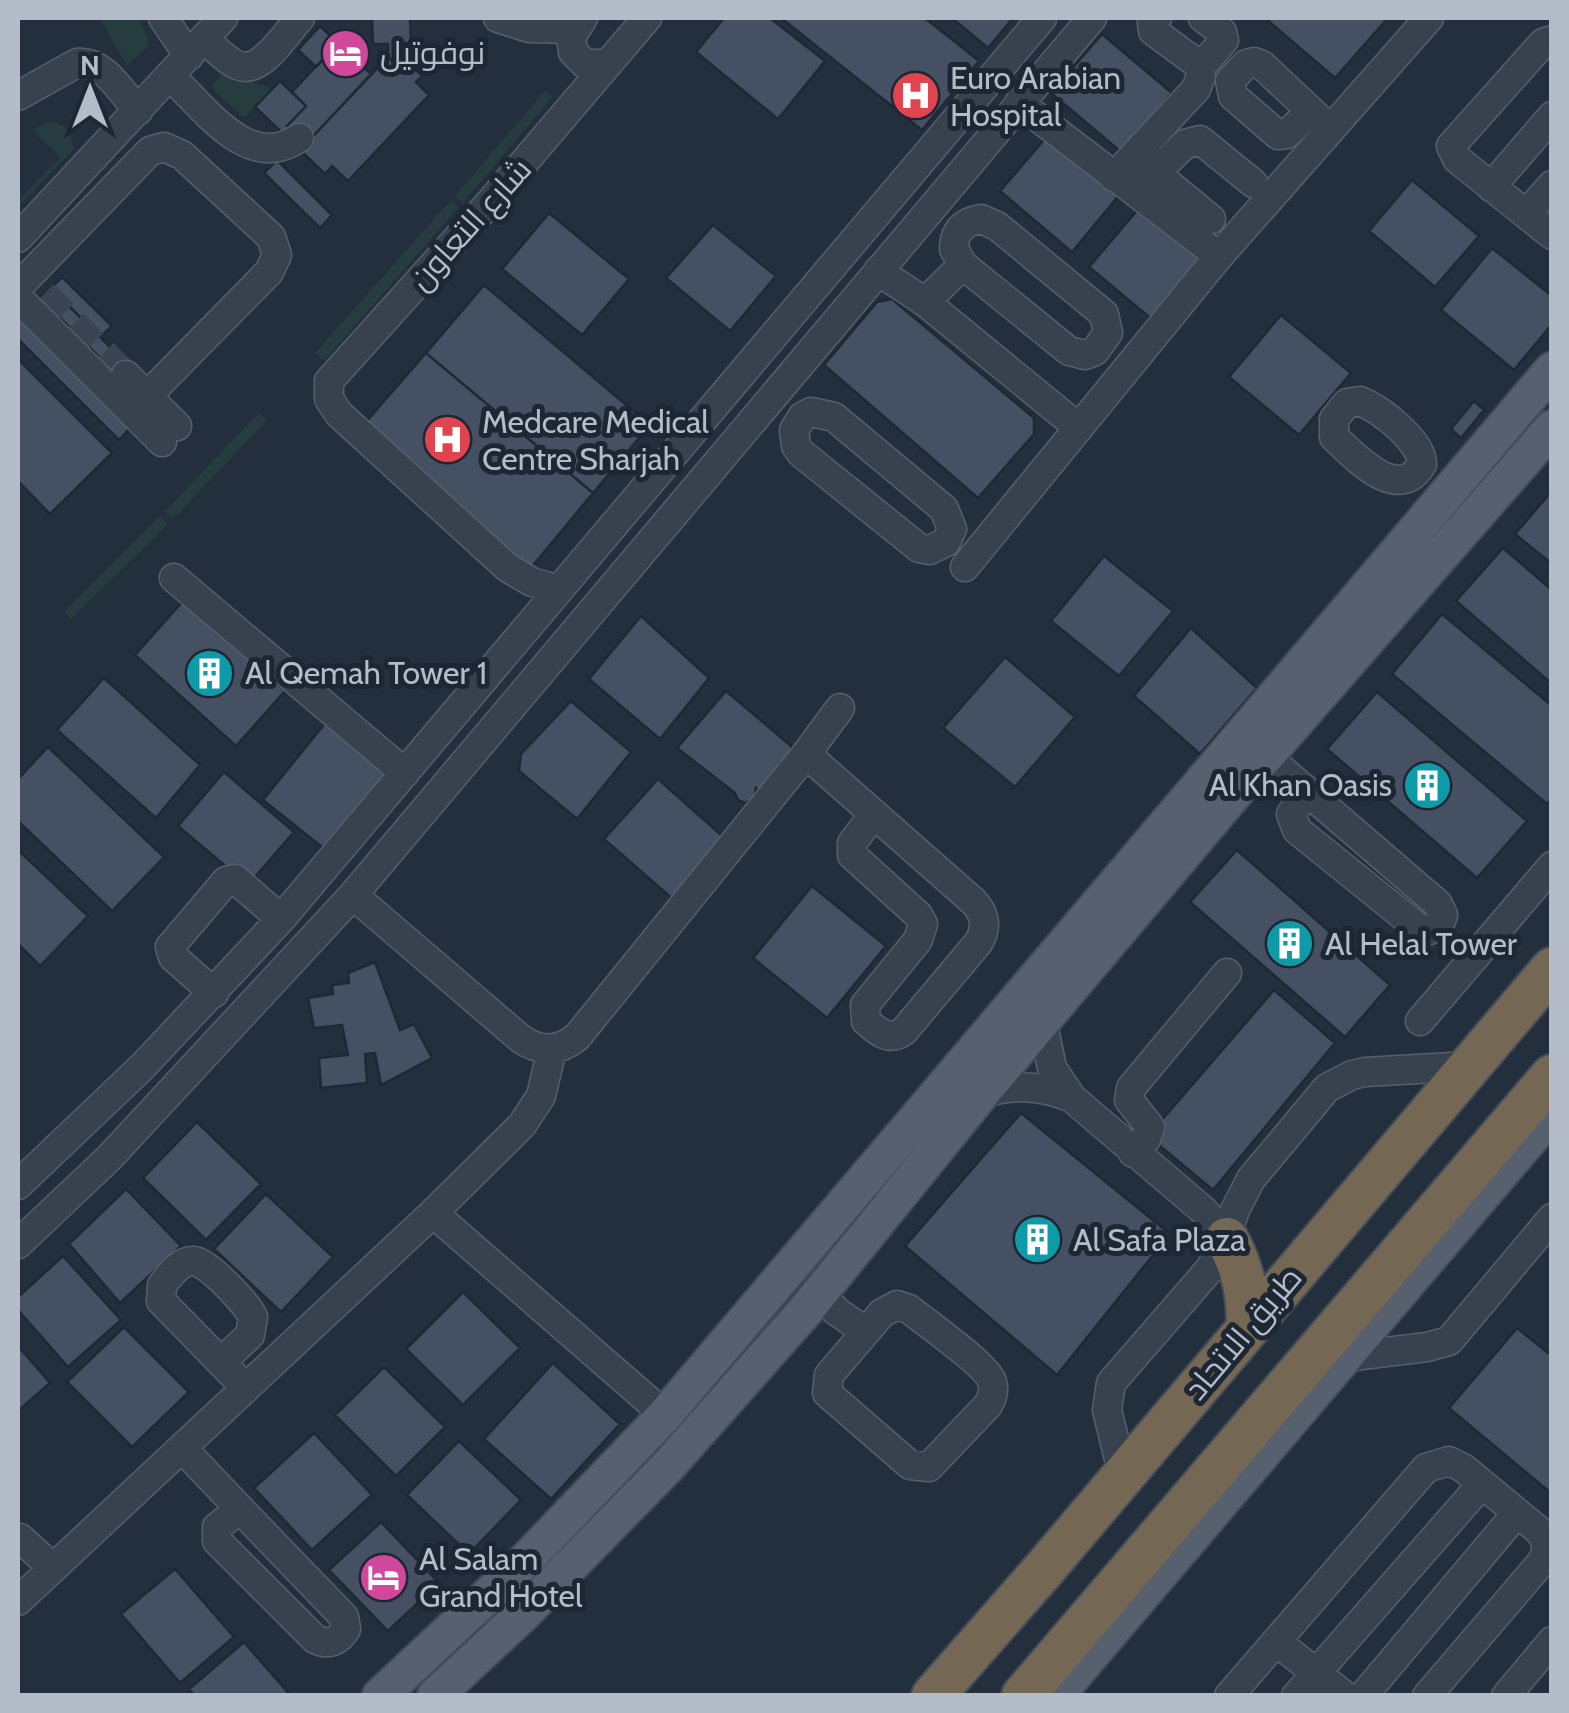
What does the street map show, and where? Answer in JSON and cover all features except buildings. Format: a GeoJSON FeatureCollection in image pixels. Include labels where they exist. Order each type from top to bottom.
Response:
{"type":"FeatureCollection","features":[{"type":"Feature","properties":{"kind":"highway","name":"طريق الاتحاد"},"geometry":{"type":"LineString","coordinates":[[933,1696],[1552,969]]}},
{"type":"Feature","properties":{"kind":"highway","name":"طريق الاتحاد"},"geometry":{"type":"LineString","coordinates":[[1023,1696],[1552,1076]]}},
{"type":"Feature","properties":{"kind":"highway"},"geometry":{"type":"LineString","coordinates":[[1226,1239],[1246,1284],[1248,1327]]}},
{"type":"Feature","properties":{"kind":"main road"},"geometry":{"type":"LineString","coordinates":[[380,1696],[527,1559],[665,1415],[1552,370]]}},
{"type":"Feature","properties":{"kind":"main road"},"geometry":{"type":"LineString","coordinates":[[435,1696],[596,1542],[668,1466],[813,1301],[1045,1017],[1266,756],[1552,428]]}},
{"type":"Feature","properties":{"kind":"main road"},"geometry":{"type":"LineString","coordinates":[[1056,1696],[1552,1113]]}},
{"type":"Feature","properties":{"kind":"main road"},"geometry":{"type":"LineString","coordinates":[[1508,1164],[1552,1140]]}},
{"type":"Feature","properties":{"kind":"street"},"geometry":{"type":"LineString","coordinates":[[164,18],[193,51],[244,144],[267,150],[290,144],[296,134]]}},
{"type":"Feature","properties":{"kind":"street"},"geometry":{"type":"LineString","coordinates":[[193,51],[252,66],[263,60],[300,18]]}},
{"type":"Feature","properties":{"kind":"street"},"geometry":{"type":"LineString","coordinates":[[498,18],[544,30],[578,23],[571,45],[578,59],[593,66],[608,64]]}},
{"type":"Feature","properties":{"kind":"street","name":"شارع التعاون"},"geometry":{"type":"LineString","coordinates":[[559,590],[520,576],[497,559],[339,414],[330,399],[329,381],[492,200],[647,18]]}},
{"type":"Feature","properties":{"kind":"street"},"geometry":{"type":"LineString","coordinates":[[18,1185],[143,1066],[281,919],[1042,18]]}},
{"type":"Feature","properties":{"kind":"street"},"geometry":{"type":"LineString","coordinates":[[18,1244],[109,1158],[353,895],[1092,18]]}},
{"type":"Feature","properties":{"kind":"street"},"geometry":{"type":"LineString","coordinates":[[1157,18],[1151,25],[1153,31],[1190,60],[1199,62],[1208,59],[1224,40],[1222,32],[1202,18]]}},
{"type":"Feature","properties":{"kind":"street"},"geometry":{"type":"LineString","coordinates":[[965,567],[1219,256],[1320,120],[1428,18]]}},
{"type":"Feature","properties":{"kind":"street"},"geometry":{"type":"LineString","coordinates":[[1552,40],[1543,43],[1453,142],[1453,156],[1552,235]]}},
{"type":"Feature","properties":{"kind":"street"},"geometry":{"type":"LineString","coordinates":[[18,238],[193,51]]}},
{"type":"Feature","properties":{"kind":"street"},"geometry":{"type":"LineString","coordinates":[[18,96],[77,63],[88,62],[98,66],[138,111]]}},
{"type":"Feature","properties":{"kind":"street"},"geometry":{"type":"LineString","coordinates":[[1144,164],[1196,89],[1201,76],[1199,62]]}},
{"type":"Feature","properties":{"kind":"street"},"geometry":{"type":"LineString","coordinates":[[1020,104],[1219,256]]}},
{"type":"Feature","properties":{"kind":"street"},"geometry":{"type":"LineString","coordinates":[[1491,187],[1552,116]]}},
{"type":"Feature","properties":{"kind":"street"},"geometry":{"type":"LineString","coordinates":[[1114,177],[1200,140],[1253,182]]}},
{"type":"Feature","properties":{"kind":"street"},"geometry":{"type":"LineString","coordinates":[[126,375],[147,396],[170,434],[25,285],[146,156],[157,148],[177,151],[271,237],[277,254],[273,267],[147,396]]}},
{"type":"Feature","properties":{"kind":"street"},"geometry":{"type":"LineString","coordinates":[[1144,164],[1212,220]]}},
{"type":"Feature","properties":{"kind":"street"},"geometry":{"type":"LineString","coordinates":[[1526,214],[1552,185]]}},
{"type":"Feature","properties":{"kind":"street"},"geometry":{"type":"LineString","coordinates":[[971,220],[990,221],[1104,314],[1108,332],[1095,350],[1085,355],[1074,353],[963,265],[954,249],[957,232],[971,220]]}},
{"type":"Feature","properties":{"kind":"street"},"geometry":{"type":"LineString","coordinates":[[925,302],[963,265]]}},
{"type":"Feature","properties":{"kind":"street"},"geometry":{"type":"LineString","coordinates":[[878,271],[925,302],[1078,428]]}},
{"type":"Feature","properties":{"kind":"street"},"geometry":{"type":"LineString","coordinates":[[782,384],[811,412],[834,417],[944,509],[952,529],[946,542],[930,550],[918,548],[801,453],[794,430],[811,412]]}},
{"type":"Feature","properties":{"kind":"street"},"geometry":{"type":"LineString","coordinates":[[1420,469],[1452,490]]}},
{"type":"Feature","properties":{"kind":"street"},"geometry":{"type":"LineString","coordinates":[[174,578],[405,773]]}},
{"type":"Feature","properties":{"kind":"street"},"geometry":{"type":"LineString","coordinates":[[353,895],[521,1039],[552,1049],[577,1037],[840,708]]}},
{"type":"Feature","properties":{"kind":"street"},"geometry":{"type":"LineString","coordinates":[[806,754],[974,902],[985,922],[978,944],[904,1030],[892,1036],[884,1035],[866,1021],[864,1004],[918,940],[923,924],[918,914],[852,854],[855,838],[874,814]]}},
{"type":"Feature","properties":{"kind":"street"},"geometry":{"type":"LineString","coordinates":[[1266,756],[1306,793],[1291,814],[1297,830],[1422,930],[1434,930],[1442,920],[1480,951]]}},
{"type":"Feature","properties":{"kind":"street"},"geometry":{"type":"LineString","coordinates":[[1420,1021],[1480,951],[1542,892],[1552,866]]}},
{"type":"Feature","properties":{"kind":"street"},"geometry":{"type":"LineString","coordinates":[[214,993],[169,950],[226,881],[235,879],[281,919]]}},
{"type":"Feature","properties":{"kind":"street"},"geometry":{"type":"LineString","coordinates":[[1133,1152],[1146,1139],[1150,1126],[1130,1100],[1131,1088],[1227,973]]}},
{"type":"Feature","properties":{"kind":"street"},"geometry":{"type":"LineString","coordinates":[[1045,1017],[1052,1068],[1072,1098],[1204,1210],[1226,1239]]}},
{"type":"Feature","properties":{"kind":"street"},"geometry":{"type":"LineString","coordinates":[[18,1601],[432,1213],[532,1111],[546,1079],[552,1049]]}},
{"type":"Feature","properties":{"kind":"street"},"geometry":{"type":"LineString","coordinates":[[109,1158],[102,1147],[102,1134],[138,1092],[144,1080],[143,1066]]}},
{"type":"Feature","properties":{"kind":"street"},"geometry":{"type":"LineString","coordinates":[[1123,1475],[1107,1410],[1111,1383],[1121,1367],[1202,1280],[1226,1239],[1251,1178],[1327,1088],[1352,1074],[1469,1066]]}},
{"type":"Feature","properties":{"kind":"street"},"geometry":{"type":"LineString","coordinates":[[981,1094],[1035,1087],[1072,1098]]}},
{"type":"Feature","properties":{"kind":"street"},"geometry":{"type":"LineString","coordinates":[[432,1213],[665,1415]]}},
{"type":"Feature","properties":{"kind":"street"},"geometry":{"type":"LineString","coordinates":[[1345,1357],[1428,1347],[1448,1340],[1552,1218]]}},
{"type":"Feature","properties":{"kind":"street"},"geometry":{"type":"LineString","coordinates":[[813,1301],[828,1324],[859,1340]]}},
{"type":"Feature","properties":{"kind":"street"},"geometry":{"type":"LineString","coordinates":[[898,1305],[909,1308],[988,1374],[994,1390],[988,1405],[935,1465],[916,1468],[826,1393],[830,1376],[859,1340],[886,1308],[898,1305]]}},
{"type":"Feature","properties":{"kind":"street"},"geometry":{"type":"LineString","coordinates":[[222,1362],[245,1387]]}},
{"type":"Feature","properties":{"kind":"street"},"geometry":{"type":"LineString","coordinates":[[182,1448],[240,1508],[344,1617],[346,1629],[339,1638],[330,1642],[315,1639],[217,1540],[217,1527],[240,1508]]}},
{"type":"Feature","properties":{"kind":"street"},"geometry":{"type":"LineString","coordinates":[[1229,1696],[1426,1468],[1448,1461],[1463,1468],[1545,1540],[1544,1559],[1427,1696]]}},
{"type":"Feature","properties":{"kind":"street"},"geometry":{"type":"LineString","coordinates":[[1296,1696],[1482,1484]]}},
{"type":"Feature","properties":{"kind":"street"},"geometry":{"type":"LineString","coordinates":[[1362,1696],[1517,1513]]}},
{"type":"Feature","properties":{"kind":"street"},"geometry":{"type":"LineString","coordinates":[[18,1531],[53,1568]]}},
{"type":"Feature","properties":{"kind":"street"},"geometry":{"type":"LineString","coordinates":[[1506,1696],[1552,1641]]}},
{"type":"Feature","properties":{"kind":"street"},"geometry":{"type":"LineString","coordinates":[[1277,1642],[1345,1696]]}},
{"type":"Feature","properties":{"kind":"green space"},"geometry":{"type":"Polygon","coordinates":[[[104,18],[139,18],[150,44],[127,66],[102,22],[104,18]]]}},
{"type":"Feature","properties":{"kind":"green space"},"geometry":{"type":"Polygon","coordinates":[[[222,74],[273,88],[244,118],[211,87],[222,74]]]}},
{"type":"Feature","properties":{"kind":"green space"},"geometry":{"type":"Polygon","coordinates":[[[545,91],[552,97],[463,203],[455,196],[545,91]]]}},
{"type":"Feature","properties":{"kind":"green space"},"geometry":{"type":"Polygon","coordinates":[[[50,121],[69,129],[74,149],[18,207],[18,201],[60,157],[32,130],[50,121]]]}},
{"type":"Feature","properties":{"kind":"green space"},"geometry":{"type":"Polygon","coordinates":[[[451,200],[459,207],[324,361],[315,353],[451,200]]]}},
{"type":"Feature","properties":{"kind":"green space"},"geometry":{"type":"Polygon","coordinates":[[[259,413],[267,420],[173,519],[165,511],[259,413]]]}},
{"type":"Feature","properties":{"kind":"green space"},"geometry":{"type":"Polygon","coordinates":[[[160,516],[168,524],[71,619],[64,612],[160,516]]]}},
{"type":"Feature","properties":{"kind":"tunnel"},"geometry":{"type":"LineString","coordinates":[[44,294],[126,375]]}},
{"type":"Feature","properties":{"kind":"place","name":"نوفوتيل"},"geometry":{"type":"Point","coordinates":[345,53]}},
{"type":"Feature","properties":{"kind":"place","name":"Euro Arabian Hospital"},"geometry":{"type":"Point","coordinates":[915,96]}},
{"type":"Feature","properties":{"kind":"place","name":"Medcare Medical Centre Sharjah"},"geometry":{"type":"Point","coordinates":[447,440]}},
{"type":"Feature","properties":{"kind":"place","name":"Al Qemah Tower 1"},"geometry":{"type":"Point","coordinates":[210,673]}},
{"type":"Feature","properties":{"kind":"place","name":"Al Khan Oasis"},"geometry":{"type":"Point","coordinates":[1427,785]}},
{"type":"Feature","properties":{"kind":"place","name":"Al Helal Tower"},"geometry":{"type":"Point","coordinates":[1290,944]}},
{"type":"Feature","properties":{"kind":"place","name":"Al Safa Plaza"},"geometry":{"type":"Point","coordinates":[1038,1240]}},
{"type":"Feature","properties":{"kind":"place","name":"Al Salam Grand Hotel"},"geometry":{"type":"Point","coordinates":[384,1577]}}]}
